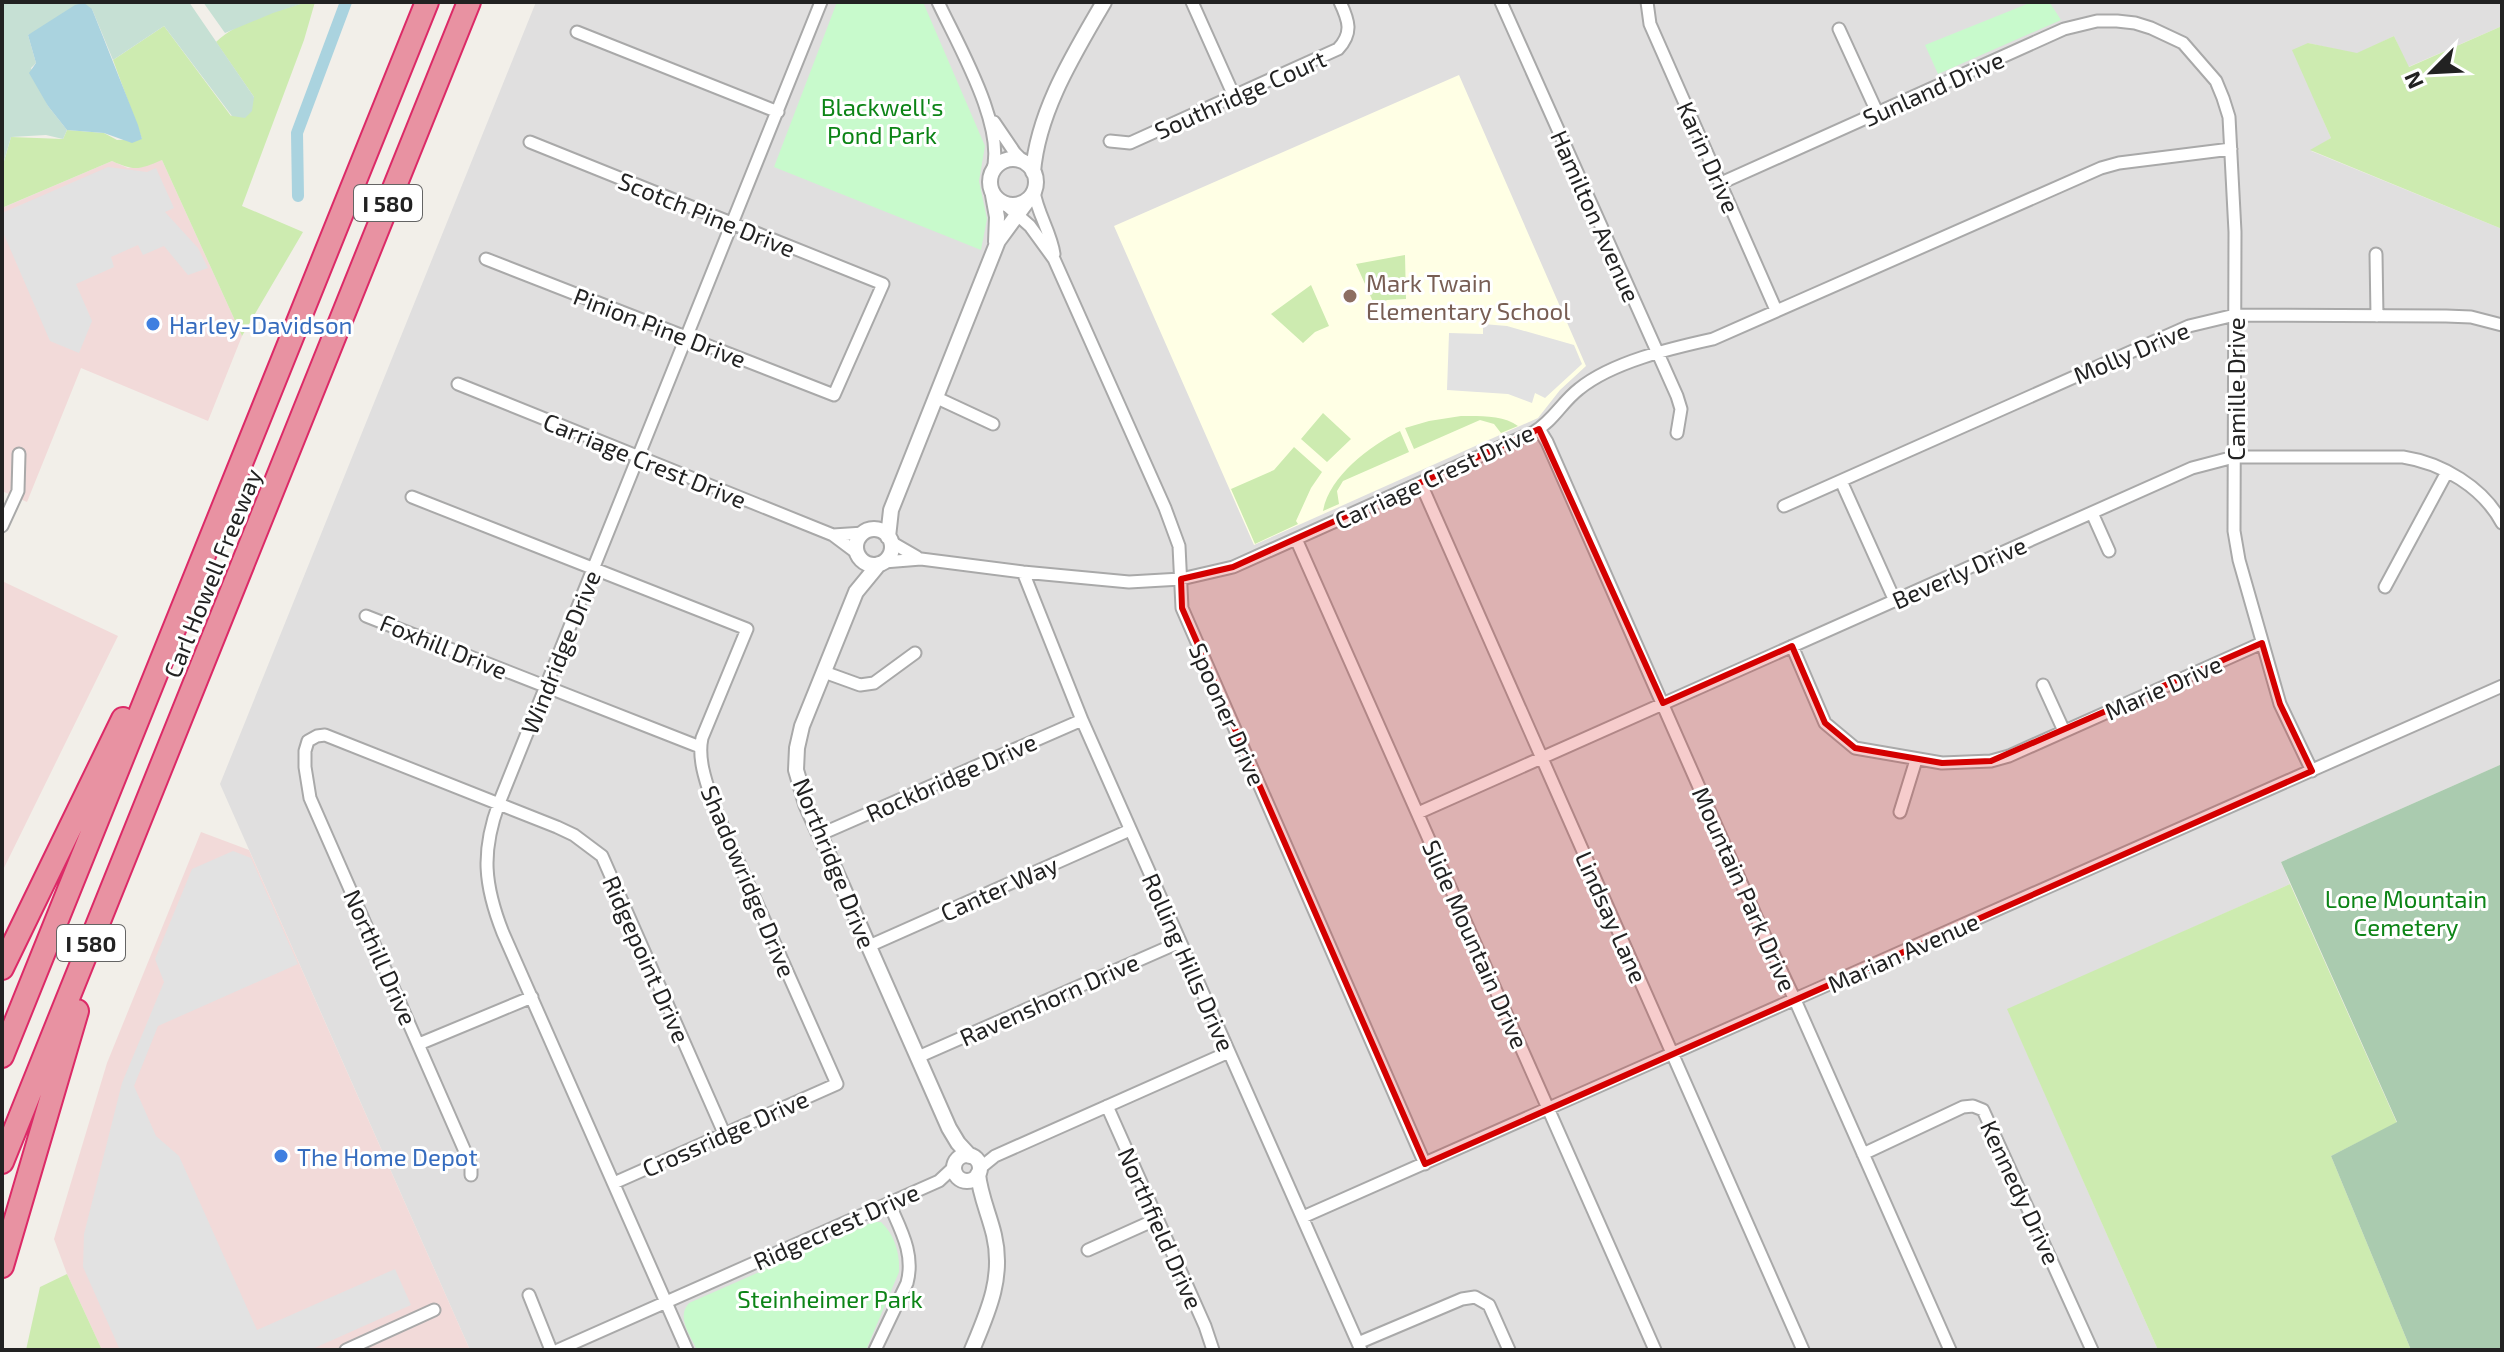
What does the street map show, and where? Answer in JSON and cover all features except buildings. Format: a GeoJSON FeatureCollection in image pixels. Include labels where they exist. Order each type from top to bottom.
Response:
{"type":"FeatureCollection","features":[{"type":"Feature","properties":{"kind":"highway","name":"Carl Howell Freeway"},"geometry":{"type":"LineString","coordinates":[[2,1056],[427,2]]}},
{"type":"Feature","properties":{"kind":"highway","name":"Carl Howell Freeway"},"geometry":{"type":"LineString","coordinates":[[2,1162],[469,2]]}},
{"type":"Feature","properties":{"kind":"highway"},"geometry":{"type":"LineString","coordinates":[[2,968],[141,683],[164,654]]}},
{"type":"Feature","properties":{"kind":"highway"},"geometry":{"type":"LineString","coordinates":[[2,1266],[78,1009],[179,723]]}},
{"type":"Feature","properties":{"kind":"street","name":"Windridge Drive"},"geometry":{"type":"LineString","coordinates":[[687,1350],[503,933],[488,886],[486,853],[490,828],[499,803],[821,2]]}},
{"type":"Feature","properties":{"kind":"street"},"geometry":{"type":"LineString","coordinates":[[938,2],[1013,164]]}},
{"type":"Feature","properties":{"kind":"street"},"geometry":{"type":"LineString","coordinates":[[891,510],[856,544],[858,554],[870,565],[882,563],[891,551],[891,510],[1004,231],[1005,204],[990,184],[1013,164],[1035,151],[1043,122],[1104,2]]}},
{"type":"Feature","properties":{"kind":"street"},"geometry":{"type":"LineString","coordinates":[[1192,2],[1234,96]]}},
{"type":"Feature","properties":{"kind":"street","name":"Southridge Court"},"geometry":{"type":"LineString","coordinates":[[1110,141],[1130,143],[1338,49],[1346,40],[1349,21],[1340,2]]}},
{"type":"Feature","properties":{"kind":"street","name":"Hamilton Avenue"},"geometry":{"type":"LineString","coordinates":[[1501,2],[1681,409],[1677,433]]}},
{"type":"Feature","properties":{"kind":"street","name":"Karin Drive"},"geometry":{"type":"LineString","coordinates":[[1647,2],[1650,24],[1776,310]]}},
{"type":"Feature","properties":{"kind":"street","name":"Sunland Drive"},"geometry":{"type":"LineString","coordinates":[[1721,183],[2064,29],[2097,21],[2135,23],[2151,28]]}},
{"type":"Feature","properties":{"kind":"street","name":"Camille Drive"},"geometry":{"type":"LineString","coordinates":[[2151,28],[2183,43],[2216,81],[2229,117],[2235,315],[2234,531],[2239,560],[2280,704],[2312,771]]}},
{"type":"Feature","properties":{"kind":"street"},"geometry":{"type":"LineString","coordinates":[[1839,29],[1877,112]]}},
{"type":"Feature","properties":{"kind":"street"},"geometry":{"type":"LineString","coordinates":[[577,32],[778,112]]}},
{"type":"Feature","properties":{"kind":"street"},"geometry":{"type":"LineString","coordinates":[[991,119],[996,150],[1036,181],[1031,195],[1017,205],[1005,204]]}},
{"type":"Feature","properties":{"kind":"street"},"geometry":{"type":"LineString","coordinates":[[1013,164],[1043,122]]}},
{"type":"Feature","properties":{"kind":"street","name":"Scotch Pine Drive"},"geometry":{"type":"LineString","coordinates":[[530,142],[883,284],[834,395]]}},
{"type":"Feature","properties":{"kind":"street","name":"Carriage Crest Drive"},"geometry":{"type":"LineString","coordinates":[[882,563],[921,559],[1129,582],[1181,579],[1233,567],[1539,429],[1580,388],[1656,352],[1713,339],[2101,168],[2231,149]]}},
{"type":"Feature","properties":{"kind":"street","name":"Spooner Drive"},"geometry":{"type":"LineString","coordinates":[[1031,195],[1052,242],[1054,259]]}},
{"type":"Feature","properties":{"kind":"street"},"geometry":{"type":"LineString","coordinates":[[995,250],[997,217],[1005,204]]}},
{"type":"Feature","properties":{"kind":"street","name":"Spooner Drive"},"geometry":{"type":"LineString","coordinates":[[1005,204],[1037,234],[1054,259],[1165,508],[1179,546],[1182,608],[1425,1164]]}},
{"type":"Feature","properties":{"kind":"street"},"geometry":{"type":"LineString","coordinates":[[2376,254],[2377,316]]}},
{"type":"Feature","properties":{"kind":"street","name":"Pinion Pine Drive"},"geometry":{"type":"LineString","coordinates":[[486,259],[834,395]]}},
{"type":"Feature","properties":{"kind":"street","name":"Molly Drive"},"geometry":{"type":"LineString","coordinates":[[1784,506],[2189,326],[2235,315],[2471,317],[2502,325]]}},
{"type":"Feature","properties":{"kind":"street","name":"Carriage Crest Drive"},"geometry":{"type":"LineString","coordinates":[[458,384],[833,535],[858,554]]}},
{"type":"Feature","properties":{"kind":"street"},"geometry":{"type":"LineString","coordinates":[[935,397],[993,424]]}},
{"type":"Feature","properties":{"kind":"street","name":"Mountain Park Drive"},"geometry":{"type":"LineString","coordinates":[[1539,429],[1950,1350]]}},
{"type":"Feature","properties":{"kind":"street"},"geometry":{"type":"LineString","coordinates":[[2,526],[18,491],[19,454]]}},
{"type":"Feature","properties":{"kind":"street","name":"Beverly Drive"},"geometry":{"type":"LineString","coordinates":[[1418,813],[2192,468],[2234,457],[2403,457],[2422,460],[2469,485],[2502,523]]}},
{"type":"Feature","properties":{"kind":"street"},"geometry":{"type":"LineString","coordinates":[[2385,587],[2447,472]]}},
{"type":"Feature","properties":{"kind":"street"},"geometry":{"type":"LineString","coordinates":[[1841,481],[1895,601]]}},
{"type":"Feature","properties":{"kind":"street","name":"Lindsay Lane"},"geometry":{"type":"LineString","coordinates":[[1421,484],[1803,1350]]}},
{"type":"Feature","properties":{"kind":"street"},"geometry":{"type":"LineString","coordinates":[[412,497],[747,629],[700,747]]}},
{"type":"Feature","properties":{"kind":"street"},"geometry":{"type":"LineString","coordinates":[[2092,513],[2109,551]]}},
{"type":"Feature","properties":{"kind":"street"},"geometry":{"type":"LineString","coordinates":[[866,532],[880,531],[889,540]]}},
{"type":"Feature","properties":{"kind":"street","name":"Carriage Crest Drive"},"geometry":{"type":"LineString","coordinates":[[833,535],[866,532]]}},
{"type":"Feature","properties":{"kind":"street","name":"Slide Mountain Drive"},"geometry":{"type":"LineString","coordinates":[[1296,539],[1655,1350]]}},
{"type":"Feature","properties":{"kind":"street","name":"Carriage Crest Drive"},"geometry":{"type":"LineString","coordinates":[[889,540],[921,559]]}},
{"type":"Feature","properties":{"kind":"street","name":"Northridge Drive"},"geometry":{"type":"LineString","coordinates":[[858,554],[856,592],[802,726],[796,759],[801,793],[949,1128],[958,1172],[987,1214]]}},
{"type":"Feature","properties":{"kind":"street","name":"Northridge Drive"},"geometry":{"type":"LineString","coordinates":[[856,592],[882,563]]}},
{"type":"Feature","properties":{"kind":"street","name":"Rolling Hills Drive"},"geometry":{"type":"LineString","coordinates":[[1023,572],[1082,720],[1360,1346]]}},
{"type":"Feature","properties":{"kind":"street","name":"Foxhill Drive"},"geometry":{"type":"LineString","coordinates":[[366,616],[700,747]]}},
{"type":"Feature","properties":{"kind":"street","name":"Marie Drive"},"geometry":{"type":"LineString","coordinates":[[1792,646],[1825,723],[1855,748],[1916,760],[1965,764],[2009,756],[2262,643]]}},
{"type":"Feature","properties":{"kind":"street"},"geometry":{"type":"LineString","coordinates":[[824,672],[860,685],[874,683],[915,653]]}},
{"type":"Feature","properties":{"kind":"street"},"geometry":{"type":"LineString","coordinates":[[2043,685],[2064,731]]}},
{"type":"Feature","properties":{"kind":"street","name":"Marian Avenue"},"geometry":{"type":"LineString","coordinates":[[1303,1217],[2502,686]]}},
{"type":"Feature","properties":{"kind":"street","name":"Rockbridge Drive"},"geometry":{"type":"LineString","coordinates":[[819,835],[1082,720]]}},
{"type":"Feature","properties":{"kind":"street","name":"Ridgepoint Drive"},"geometry":{"type":"LineString","coordinates":[[311,738],[325,735],[499,803],[574,835],[602,856],[724,1133]]}},
{"type":"Feature","properties":{"kind":"street","name":"Northill Drive"},"geometry":{"type":"LineString","coordinates":[[311,738],[305,751],[310,798],[471,1165],[471,1175]]}},
{"type":"Feature","properties":{"kind":"street","name":"Shadowridge Drive"},"geometry":{"type":"LineString","coordinates":[[700,747],[703,770],[715,809],[837,1084]]}},
{"type":"Feature","properties":{"kind":"street"},"geometry":{"type":"LineString","coordinates":[[1900,812],[1916,760]]}},
{"type":"Feature","properties":{"kind":"street","name":"Canter Way"},"geometry":{"type":"LineString","coordinates":[[869,946],[1130,830]]}},
{"type":"Feature","properties":{"kind":"street","name":"Ravenshorn Drive"},"geometry":{"type":"LineString","coordinates":[[918,1057],[1180,942]]}},
{"type":"Feature","properties":{"kind":"street"},"geometry":{"type":"LineString","coordinates":[[419,1044],[532,997]]}},
{"type":"Feature","properties":{"kind":"street"},"geometry":{"type":"LineString","coordinates":[[975,1164],[1229,1052]]}},
{"type":"Feature","properties":{"kind":"street","name":"Crossridge Drive"},"geometry":{"type":"LineString","coordinates":[[614,1183],[837,1084]]}},
{"type":"Feature","properties":{"kind":"street","name":"Northfield Drive"},"geometry":{"type":"LineString","coordinates":[[1107,1106],[1213,1350]]}},
{"type":"Feature","properties":{"kind":"street","name":"Kennedy Drive"},"geometry":{"type":"LineString","coordinates":[[1863,1154],[1963,1107],[1973,1106],[1983,1110],[2092,1350]]}},
{"type":"Feature","properties":{"kind":"street","name":"Northridge Drive"},"geometry":{"type":"LineString","coordinates":[[949,1128],[975,1164],[996,1248],[996,1284],[991,1305],[972,1350]]}},
{"type":"Feature","properties":{"kind":"street"},"geometry":{"type":"LineString","coordinates":[[962,1157],[975,1164],[972,1180],[958,1172],[962,1157]]}},
{"type":"Feature","properties":{"kind":"street","name":"Ridgecrest Drive"},"geometry":{"type":"LineString","coordinates":[[558,1350],[958,1172]]}},
{"type":"Feature","properties":{"kind":"street"},"geometry":{"type":"LineString","coordinates":[[875,1350],[910,1271],[909,1251],[889,1203]]}},
{"type":"Feature","properties":{"kind":"street"},"geometry":{"type":"LineString","coordinates":[[1088,1250],[1157,1219]]}},
{"type":"Feature","properties":{"kind":"street"},"geometry":{"type":"LineString","coordinates":[[529,1295],[551,1350]]}},
{"type":"Feature","properties":{"kind":"street"},"geometry":{"type":"LineString","coordinates":[[1360,1346],[1462,1299],[1475,1297],[1489,1305],[1509,1350]]}},
{"type":"Feature","properties":{"kind":"street"},"geometry":{"type":"LineString","coordinates":[[346,1350],[434,1310]]}},
{"type":"Feature","properties":{"kind":"highlighted area"},"geometry":{"type":"Polygon","coordinates":[[[1539,429],[1663,703],[1792,646],[1825,723],[1855,748],[1942,763],[1991,761],[2262,643],[2280,704],[2312,771],[1425,1164],[1182,608],[1181,579],[1233,567],[1539,429]]]}},
{"type":"Feature","properties":{"kind":"shaded area"},"geometry":{"type":"Polygon","coordinates":[[[2,2],[189,2],[254,97],[252,111],[245,118],[232,116],[164,26],[113,60],[92,9],[28,35],[36,63],[31,68],[48,106],[67,130],[63,139],[46,135],[11,137],[2,168],[2,2]]]}},
{"type":"Feature","properties":{"kind":"shaded area"},"geometry":{"type":"Polygon","coordinates":[[[203,2],[307,2],[225,33],[203,2]]]}},
{"type":"Feature","properties":{"kind":"shaded area"},"geometry":{"type":"Polygon","coordinates":[[[536,2],[2502,2],[2502,26],[2408,67],[2394,36],[2357,54],[2308,43],[2318,108],[2331,138],[2311,151],[2502,229],[2502,764],[2281,862],[2290,884],[2008,1010],[2158,1350],[470,1350],[220,784],[536,2]]]}},
{"type":"Feature","properties":{"kind":"shaded area","name":"Mark Twain Elementary School"},"geometry":{"type":"Polygon","coordinates":[[[1459,75],[1586,366],[1560,390],[1538,418],[1254,545],[1114,226],[1459,75]]]}},
{"type":"Feature","properties":{"kind":"shaded area"},"geometry":{"type":"Polygon","coordinates":[[[162,160],[242,336],[208,421],[81,368],[27,502],[2,491],[2,208],[112,161],[128,168],[162,160]]]}},
{"type":"Feature","properties":{"kind":"shaded area"},"geometry":{"type":"Polygon","coordinates":[[[108,167],[147,172],[156,168],[174,208],[165,212],[198,248],[208,268],[188,275],[164,246],[143,255],[138,245],[111,257],[114,267],[76,284],[92,321],[79,353],[50,341],[2,230],[2,213],[108,167]]]}},
{"type":"Feature","properties":{"kind":"shaded area"},"geometry":{"type":"Polygon","coordinates":[[[1483,324],[1507,326],[1574,345],[1582,364],[1545,398],[1535,393],[1532,403],[1508,394],[1447,390],[1449,333],[1483,334],[1483,324]]]}},
{"type":"Feature","properties":{"kind":"shaded area"},"geometry":{"type":"Polygon","coordinates":[[[2,581],[118,636],[2,872],[2,581]]]}},
{"type":"Feature","properties":{"kind":"shaded area"},"geometry":{"type":"Polygon","coordinates":[[[201,832],[249,850],[470,1350],[102,1350],[54,1239],[107,1063],[201,832]]]}},
{"type":"Feature","properties":{"kind":"shaded area"},"geometry":{"type":"Polygon","coordinates":[[[233,851],[251,858],[298,964],[158,1026],[134,1086],[156,1136],[179,1156],[257,1330],[395,1269],[411,1305],[310,1350],[120,1350],[83,1267],[84,1234],[122,1083],[164,982],[155,959],[192,869],[233,851]]]}},
{"type":"Feature","properties":{"kind":"green space"},"geometry":{"type":"Polygon","coordinates":[[[315,2],[304,40],[242,206],[303,232],[242,336],[162,160],[137,168],[112,161],[4,207],[2,168],[11,137],[63,139],[67,130],[104,133],[117,140],[142,139],[113,60],[164,26],[231,116],[254,97],[216,42],[247,22],[315,2]]]}},
{"type":"Feature","properties":{"kind":"green space","name":"Blackwell's Pond Park"},"geometry":{"type":"Polygon","coordinates":[[[837,2],[923,2],[985,146],[979,181],[987,219],[981,250],[774,167],[837,2]]]}},
{"type":"Feature","properties":{"kind":"green space"},"geometry":{"type":"Polygon","coordinates":[[[2038,2],[2050,3],[2061,20],[1938,74],[1925,45],[2038,2]]]}},
{"type":"Feature","properties":{"kind":"green space"},"geometry":{"type":"Polygon","coordinates":[[[2502,26],[2502,229],[2310,150],[2331,138],[2292,50],[2308,43],[2357,53],[2394,36],[2409,67],[2502,26]]]}},
{"type":"Feature","properties":{"kind":"green space"},"geometry":{"type":"Polygon","coordinates":[[[1405,255],[1406,299],[1387,300],[1375,306],[1356,264],[1405,255]]]}},
{"type":"Feature","properties":{"kind":"green space"},"geometry":{"type":"Polygon","coordinates":[[[1311,285],[1329,326],[1315,332],[1303,343],[1271,314],[1311,285]]]}},
{"type":"Feature","properties":{"kind":"green space"},"geometry":{"type":"Polygon","coordinates":[[[1323,413],[1351,439],[1327,462],[1301,439],[1323,413]]]}},
{"type":"Feature","properties":{"kind":"green space"},"geometry":{"type":"Polygon","coordinates":[[[1461,416],[1499,418],[1518,426],[1501,433],[1494,424],[1480,420],[1414,449],[1405,428],[1461,416]]]}},
{"type":"Feature","properties":{"kind":"green space"},"geometry":{"type":"Polygon","coordinates":[[[1400,431],[1409,452],[1343,481],[1337,491],[1339,504],[1323,511],[1333,486],[1352,464],[1400,431]]]}},
{"type":"Feature","properties":{"kind":"green space"},"geometry":{"type":"Polygon","coordinates":[[[1294,447],[1322,472],[1311,488],[1296,521],[1298,524],[1255,544],[1231,489],[1274,470],[1294,447]]]}},
{"type":"Feature","properties":{"kind":"green space","name":"Lone Mountain Cemetery"},"geometry":{"type":"Polygon","coordinates":[[[2502,764],[2502,1350],[2411,1350],[2331,1156],[2397,1122],[2281,862],[2502,764]]]}},
{"type":"Feature","properties":{"kind":"green space"},"geometry":{"type":"Polygon","coordinates":[[[2290,884],[2397,1123],[2331,1156],[2411,1350],[2158,1350],[2007,1009],[2290,884]]]}},
{"type":"Feature","properties":{"kind":"green space","name":"Steinheimer Park"},"geometry":{"type":"Polygon","coordinates":[[[873,1222],[881,1222],[893,1239],[899,1258],[899,1272],[866,1350],[697,1350],[684,1320],[685,1308],[689,1303],[873,1222]]]}},
{"type":"Feature","properties":{"kind":"green space"},"geometry":{"type":"Polygon","coordinates":[[[67,1274],[102,1350],[26,1350],[40,1287],[67,1274]]]}},
{"type":"Feature","properties":{"kind":"water"},"geometry":{"type":"Polygon","coordinates":[[[84,3],[92,9],[138,125],[142,139],[132,143],[104,133],[67,130],[48,106],[29,73],[36,63],[28,35],[75,5],[84,3]]]}},
{"type":"Feature","properties":{"kind":"waterway"},"geometry":{"type":"LineString","coordinates":[[298,196],[297,133],[346,2]]}},
{"type":"Feature","properties":{"kind":"place","name":"Mark Twain Elementary School"},"geometry":{"type":"Point","coordinates":[1350,296]}},
{"type":"Feature","properties":{"kind":"place","name":"Harley-Davidson"},"geometry":{"type":"Point","coordinates":[153,324]}},
{"type":"Feature","properties":{"kind":"place","name":"The Home Depot"},"geometry":{"type":"Point","coordinates":[281,1156]}}]}
